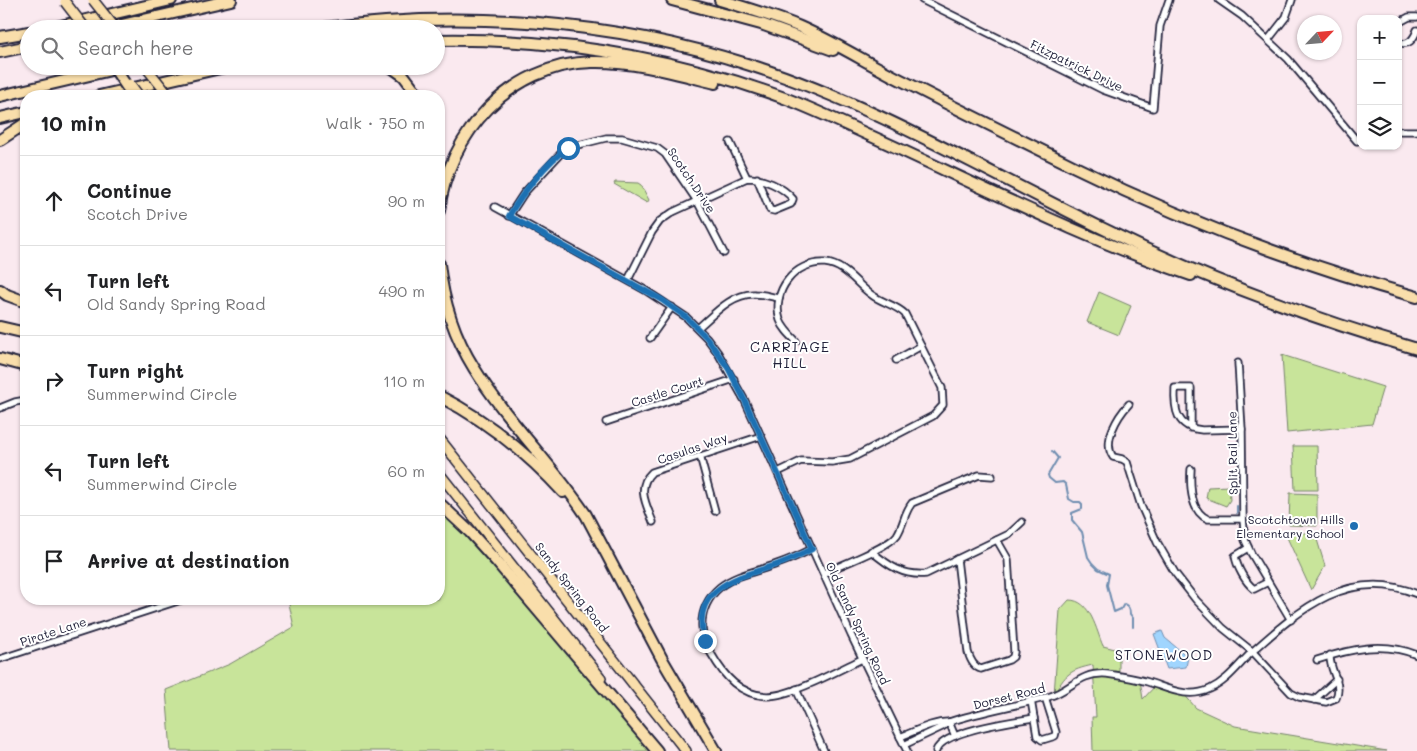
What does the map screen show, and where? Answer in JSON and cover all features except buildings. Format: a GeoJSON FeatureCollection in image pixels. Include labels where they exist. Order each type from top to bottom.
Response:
{"type":"FeatureCollection","features":[{"type":"Feature","properties":{"kind":"highway"},"geometry":{"type":"LineString","coordinates":[[86,20],[171,0]]}},
{"type":"Feature","properties":{"kind":"highway"},"geometry":{"type":"LineString","coordinates":[[143,20],[231,0]]}},
{"type":"Feature","properties":{"kind":"highway"},"geometry":{"type":"LineString","coordinates":[[672,0],[719,12],[796,36],[848,56],[902,81]]}},
{"type":"Feature","properties":{"kind":"highway"},"geometry":{"type":"LineString","coordinates":[[720,0],[765,13],[801,28],[1076,168],[1184,216],[1328,270],[1417,297]]}},
{"type":"Feature","properties":{"kind":"highway"},"geometry":{"type":"LineString","coordinates":[[445,20],[510,21],[624,34],[663,42],[750,65],[832,96],[882,118],[1109,232],[1206,275],[1330,321],[1417,349]]}},
{"type":"Feature","properties":{"kind":"highway"},"geometry":{"type":"LineString","coordinates":[[0,37],[20,34]]}},
{"type":"Feature","properties":{"kind":"highway"},"geometry":{"type":"LineString","coordinates":[[445,40],[548,44],[612,53],[658,61],[745,84],[787,99],[939,166],[1103,242],[1157,263],[1258,295]]}},
{"type":"Feature","properties":{"kind":"highway"},"geometry":{"type":"LineString","coordinates":[[0,52],[20,48]]}},
{"type":"Feature","properties":{"kind":"highway"},"geometry":{"type":"LineString","coordinates":[[445,182],[462,140],[483,112],[507,91],[539,73],[568,65],[589,62],[630,64],[743,90],[873,137]]}},
{"type":"Feature","properties":{"kind":"highway"},"geometry":{"type":"LineString","coordinates":[[26,90],[90,75]]}},
{"type":"Feature","properties":{"kind":"highway"},"geometry":{"type":"LineString","coordinates":[[120,75],[129,90]]}},
{"type":"Feature","properties":{"kind":"highway"},"geometry":{"type":"LineString","coordinates":[[127,90],[192,75]]}},
{"type":"Feature","properties":{"kind":"highway"},"geometry":{"type":"LineString","coordinates":[[403,75],[414,90]]}},
{"type":"Feature","properties":{"kind":"highway"},"geometry":{"type":"LineString","coordinates":[[130,90],[145,86]]}},
{"type":"Feature","properties":{"kind":"highway"},"geometry":{"type":"LineString","coordinates":[[0,96],[20,91]]}},
{"type":"Feature","properties":{"kind":"highway"},"geometry":{"type":"LineString","coordinates":[[0,118],[20,113]]}},
{"type":"Feature","properties":{"kind":"highway"},"geometry":{"type":"LineString","coordinates":[[0,140],[20,127]]}},
{"type":"Feature","properties":{"kind":"highway"},"geometry":{"type":"LineString","coordinates":[[0,290],[20,300]]}},
{"type":"Feature","properties":{"kind":"highway"},"geometry":{"type":"LineString","coordinates":[[445,299],[452,324],[474,368],[572,494],[598,535],[666,666],[716,751]]}},
{"type":"Feature","properties":{"kind":"highway"},"geometry":{"type":"LineString","coordinates":[[0,327],[20,332]]}},
{"type":"Feature","properties":{"kind":"highway"},"geometry":{"type":"LineString","coordinates":[[0,359],[20,364]]}},
{"type":"Feature","properties":{"kind":"highway"},"geometry":{"type":"LineString","coordinates":[[445,399],[482,421],[529,458],[567,497],[592,530],[611,560]]}},
{"type":"Feature","properties":{"kind":"highway"},"geometry":{"type":"LineString","coordinates":[[445,509],[470,532],[497,562],[657,751]]}},
{"type":"Feature","properties":{"kind":"main road"},"geometry":{"type":"LineString","coordinates":[[93,0],[109,20]]}},
{"type":"Feature","properties":{"kind":"main road"},"geometry":{"type":"LineString","coordinates":[[64,1],[79,20]]}},
{"type":"Feature","properties":{"kind":"main road"},"geometry":{"type":"LineString","coordinates":[[122,75],[135,90]]}},
{"type":"Feature","properties":{"kind":"main road"},"geometry":{"type":"LineString","coordinates":[[152,75],[164,90]]}},
{"type":"Feature","properties":{"kind":"main road","name":"Sandy Spring Road"},"geometry":{"type":"LineString","coordinates":[[445,446],[686,751]]}},
{"type":"Feature","properties":{"kind":"main road"},"geometry":{"type":"LineString","coordinates":[[445,481],[657,751]]}},
{"type":"Feature","properties":{"kind":"street","name":"Fitzpatrick Drive"},"geometry":{"type":"LineString","coordinates":[[922,0],[1103,90],[1153,108],[1160,26],[1169,0]]}},
{"type":"Feature","properties":{"kind":"street"},"geometry":{"type":"LineString","coordinates":[[1219,0],[1242,16],[1268,40],[1309,82],[1357,138]]}},
{"type":"Feature","properties":{"kind":"street"},"geometry":{"type":"LineString","coordinates":[[1268,40],[1286,17],[1292,0]]}},
{"type":"Feature","properties":{"kind":"street"},"geometry":{"type":"LineString","coordinates":[[1402,21],[1409,17],[1417,17]]}},
{"type":"Feature","properties":{"kind":"street"},"geometry":{"type":"LineString","coordinates":[[1402,43],[1410,42],[1417,30]]}},
{"type":"Feature","properties":{"kind":"street"},"geometry":{"type":"LineString","coordinates":[[1402,131],[1417,131]]}},
{"type":"Feature","properties":{"kind":"street","name":"Scotch Drive"},"geometry":{"type":"LineString","coordinates":[[509,216],[524,193],[559,154],[574,146],[611,137],[622,138],[659,149],[665,154],[697,201],[724,253]]}},
{"type":"Feature","properties":{"kind":"street"},"geometry":{"type":"LineString","coordinates":[[730,142],[747,178]]}},
{"type":"Feature","properties":{"kind":"street"},"geometry":{"type":"LineString","coordinates":[[628,280],[652,232],[660,221],[673,212],[747,178],[757,178],[766,181],[790,196],[793,199],[791,204],[774,211],[770,210],[757,178]]}},
{"type":"Feature","properties":{"kind":"street","name":"Old Sandy Spring Road"},"geometry":{"type":"LineString","coordinates":[[495,207],[628,280],[672,307],[698,328],[718,353],[734,379],[862,659],[906,748]]}},
{"type":"Feature","properties":{"kind":"street"},"geometry":{"type":"LineString","coordinates":[[778,472],[801,461],[832,462],[850,459],[938,412],[943,405],[942,388],[902,310],[872,295],[850,275],[832,264],[818,263],[798,270],[786,281],[779,298],[778,312],[782,324],[796,341]]}},
{"type":"Feature","properties":{"kind":"street"},"geometry":{"type":"LineString","coordinates":[[698,328],[725,304],[737,298],[756,294],[779,298]]}},
{"type":"Feature","properties":{"kind":"street"},"geometry":{"type":"LineString","coordinates":[[650,338],[672,307]]}},
{"type":"Feature","properties":{"kind":"street"},"geometry":{"type":"LineString","coordinates":[[896,360],[922,346]]}},
{"type":"Feature","properties":{"kind":"street","name":"Split Rail Lane"},"geometry":{"type":"LineString","coordinates":[[1238,363],[1242,429],[1244,535],[1248,548],[1291,620]]}},
{"type":"Feature","properties":{"kind":"street","name":"Castle Court"},"geometry":{"type":"LineString","coordinates":[[606,422],[734,379]]}},
{"type":"Feature","properties":{"kind":"street"},"geometry":{"type":"LineString","coordinates":[[1191,428],[1191,388],[1175,388],[1174,403],[1176,413],[1191,428],[1202,430],[1242,429]]}},
{"type":"Feature","properties":{"kind":"street"},"geometry":{"type":"LineString","coordinates":[[0,408],[20,401]]}},
{"type":"Feature","properties":{"kind":"street"},"geometry":{"type":"LineString","coordinates":[[1129,404],[1119,418],[1112,433],[1111,454],[1113,457],[1127,462],[1145,516],[1165,556],[1179,578],[1216,621],[1253,652],[1291,693],[1314,700],[1331,701],[1336,698],[1338,690],[1337,679],[1330,663],[1330,656]]}},
{"type":"Feature","properties":{"kind":"street","name":"Casulas Way"},"geometry":{"type":"LineString","coordinates":[[653,522],[642,493],[644,483],[652,472],[761,436]]}},
{"type":"Feature","properties":{"kind":"street"},"geometry":{"type":"LineString","coordinates":[[700,456],[714,511]]}},
{"type":"Feature","properties":{"kind":"street"},"geometry":{"type":"LineString","coordinates":[[1191,469],[1193,499],[1200,512],[1208,519],[1243,519]]}},
{"type":"Feature","properties":{"kind":"street"},"geometry":{"type":"LineString","coordinates":[[824,573],[887,544],[897,535],[906,511],[912,503],[979,474],[992,476]]}},
{"type":"Feature","properties":{"kind":"street"},"geometry":{"type":"LineString","coordinates":[[871,551],[902,572],[914,575],[926,574],[1009,534],[1022,522]]}},
{"type":"Feature","properties":{"kind":"street"},"geometry":{"type":"LineString","coordinates":[[957,559],[968,652],[973,663],[976,668],[981,669],[1009,660],[1013,657],[1014,652],[1008,559],[997,540]]}},
{"type":"Feature","properties":{"kind":"street"},"geometry":{"type":"LineString","coordinates":[[1248,548],[1235,556],[1236,562],[1249,586],[1254,589],[1268,582]]}},
{"type":"Feature","properties":{"kind":"street"},"geometry":{"type":"LineString","coordinates":[[812,549],[724,584],[708,601],[704,612],[702,625],[705,641],[717,664],[738,687],[768,696],[784,694],[862,659]]}},
{"type":"Feature","properties":{"kind":"street","name":"Dorset Road"},"geometry":{"type":"LineString","coordinates":[[906,748],[949,722],[1058,693],[1083,678],[1094,674],[1129,678],[1183,693],[1199,693],[1218,684],[1291,620],[1324,597],[1350,587],[1369,585],[1385,585],[1417,594]]}},
{"type":"Feature","properties":{"kind":"street","name":"Pirate Lane"},"geometry":{"type":"LineString","coordinates":[[0,659],[160,605]]}},
{"type":"Feature","properties":{"kind":"street"},"geometry":{"type":"LineString","coordinates":[[1317,660],[1353,649],[1380,647],[1401,650],[1417,655]]}},
{"type":"Feature","properties":{"kind":"street"},"geometry":{"type":"LineString","coordinates":[[1314,700],[1337,679]]}},
{"type":"Feature","properties":{"kind":"street"},"geometry":{"type":"LineString","coordinates":[[796,689],[824,751]]}},
{"type":"Feature","properties":{"kind":"street"},"geometry":{"type":"LineString","coordinates":[[1031,700],[1036,732],[1040,739],[1050,738],[1055,736],[1056,732],[1045,697]]}},
{"type":"Feature","properties":{"kind":"street"},"geometry":{"type":"LineString","coordinates":[[936,751],[942,742],[955,736],[993,725],[1034,718]]}},
{"type":"Feature","properties":{"kind":"street"},"geometry":{"type":"LineString","coordinates":[[900,737],[941,722],[949,722],[955,736]]}},
{"type":"Feature","properties":{"kind":"green space"},"geometry":{"type":"Polygon","coordinates":[[[615,182],[638,183],[649,200],[647,203],[614,184],[615,182]]]}},
{"type":"Feature","properties":{"kind":"green space"},"geometry":{"type":"Polygon","coordinates":[[[1099,292],[1131,306],[1119,335],[1087,322],[1099,292]]]}},
{"type":"Feature","properties":{"kind":"green space"},"geometry":{"type":"Polygon","coordinates":[[[1282,355],[1383,387],[1372,424],[1287,433],[1282,355]]]}},
{"type":"Feature","properties":{"kind":"green space"},"geometry":{"type":"Polygon","coordinates":[[[1293,446],[1317,446],[1318,490],[1295,490],[1293,446]]]}},
{"type":"Feature","properties":{"kind":"green space"},"geometry":{"type":"Polygon","coordinates":[[[1229,486],[1230,500],[1226,506],[1206,498],[1208,487],[1229,486]]]}},
{"type":"Feature","properties":{"kind":"green space"},"geometry":{"type":"Polygon","coordinates":[[[1290,493],[1317,494],[1317,526],[1289,525],[1290,493]]]}},
{"type":"Feature","properties":{"kind":"green space"},"geometry":{"type":"Polygon","coordinates":[[[445,510],[657,751],[171,751],[166,690],[230,664],[294,627],[289,605],[445,605],[445,510]]]}},
{"type":"Feature","properties":{"kind":"green space"},"geometry":{"type":"Polygon","coordinates":[[[1285,533],[1315,533],[1325,566],[1311,590],[1285,533]]]}},
{"type":"Feature","properties":{"kind":"green space"},"geometry":{"type":"Polygon","coordinates":[[[1069,600],[1076,601],[1088,610],[1103,646],[1119,650],[1119,676],[1140,680],[1143,699],[1156,685],[1183,693],[1196,708],[1235,726],[1387,751],[1093,751],[1092,717],[1096,717],[1093,665],[1069,674],[1054,695],[1060,610],[1069,600]]]}},
{"type":"Feature","properties":{"kind":"water"},"geometry":{"type":"Polygon","coordinates":[[[1162,631],[1165,638],[1188,657],[1186,667],[1167,669],[1154,634],[1162,631]]]}},
{"type":"Feature","properties":{"kind":"waterway"},"geometry":{"type":"LineString","coordinates":[[1052,451],[1058,458],[1048,475],[1049,478],[1055,483],[1063,482],[1066,485],[1069,499],[1082,504],[1082,509],[1072,513],[1072,520],[1082,532],[1088,557],[1092,563],[1098,569],[1109,574],[1107,585],[1114,612],[1121,609],[1124,604],[1127,606],[1133,618],[1133,627]]}},
{"type":"Feature","properties":{"kind":"waterway"},"geometry":{"type":"LineString","coordinates":[[1237,506],[1237,513]]}},
{"type":"Feature","properties":{"kind":"place","name":"Scotchtown Hills Elementary School"},"geometry":{"type":"Point","coordinates":[1354,526]}},
{"type":"Feature","properties":{"kind":"district","name":"CARRIAGE HILL"},"geometry":{"type":"Point","coordinates":[790,354]}},
{"type":"Feature","properties":{"kind":"district","name":"STONEWOOD"},"geometry":{"type":"Point","coordinates":[1164,654]}},
{"type":"Feature","properties":{"kind":"route"},"geometry":{"type":"LineString","coordinates":[[568,148],[559,154],[536,179],[516,203],[509,216],[662,300],[698,328],[728,368],[778,472],[812,549],[788,560],[732,579],[720,587],[711,596],[704,612],[702,630],[705,641]]}}]}
